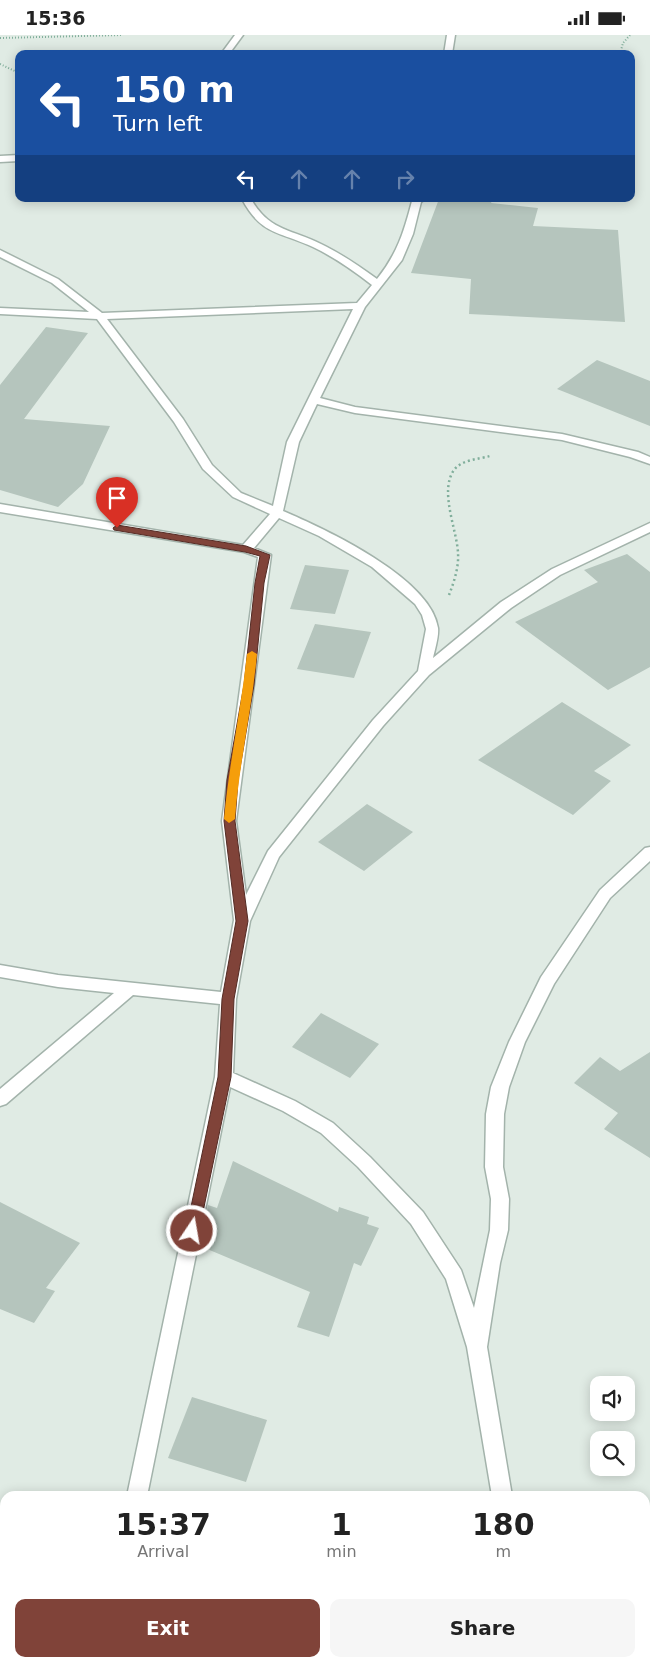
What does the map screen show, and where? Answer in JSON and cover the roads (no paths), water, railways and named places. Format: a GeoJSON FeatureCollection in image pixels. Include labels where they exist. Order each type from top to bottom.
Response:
{"type":"FeatureCollection","features":[{"type":"Feature","properties":{"kind":"street"},"geometry":{"type":"LineString","coordinates":[[228,50],[238,35]]}},
{"type":"Feature","properties":{"kind":"street"},"geometry":{"type":"LineString","coordinates":[[448,50],[450,35]]}},
{"type":"Feature","properties":{"kind":"street"},"geometry":{"type":"LineString","coordinates":[[0,159],[15,158]]}},
{"type":"Feature","properties":{"kind":"street"},"geometry":{"type":"LineString","coordinates":[[248,202],[254,215],[266,225],[316,245],[355,267],[376,284]]}},
{"type":"Feature","properties":{"kind":"street"},"geometry":{"type":"LineString","coordinates":[[246,549],[277,513],[293,442],[316,400],[360,306],[397,260],[408,234],[417,202]]}},
{"type":"Feature","properties":{"kind":"street"},"geometry":{"type":"LineString","coordinates":[[0,253],[54,281],[100,316],[179,421],[207,467],[237,495],[323,533],[376,564],[420,602],[428,615],[432,629],[424,672]]}},
{"type":"Feature","properties":{"kind":"street"},"geometry":{"type":"LineString","coordinates":[[0,311],[100,316],[360,306]]}},
{"type":"Feature","properties":{"kind":"street"},"geometry":{"type":"LineString","coordinates":[[316,400],[336,407],[562,437],[634,454],[650,461]]}},
{"type":"Feature","properties":{"kind":"street"},"geometry":{"type":"LineString","coordinates":[[0,509],[246,549],[265,555],[260,583],[249,685],[233,780],[229,821],[242,921]]}},
{"type":"Feature","properties":{"kind":"street"},"geometry":{"type":"LineString","coordinates":[[138,1491],[224,1077],[228,999],[242,921],[273,855],[378,723],[424,672],[506,605],[556,572],[650,527]]}},
{"type":"Feature","properties":{"kind":"street"},"geometry":{"type":"LineString","coordinates":[[477,1347],[491,1263],[500,1230],[500,1199],[494,1167],[495,1114],[500,1087],[517,1042],[547,981],[605,894],[650,852]]}},
{"type":"Feature","properties":{"kind":"street"},"geometry":{"type":"LineString","coordinates":[[0,971],[58,981],[228,999]]}},
{"type":"Feature","properties":{"kind":"street"},"geometry":{"type":"LineString","coordinates":[[0,1099],[131,988]]}},
{"type":"Feature","properties":{"kind":"street"},"geometry":{"type":"LineString","coordinates":[[224,1077],[289,1106],[327,1128],[364,1162],[417,1218],[454,1276],[477,1347],[501,1491]]}}]}
